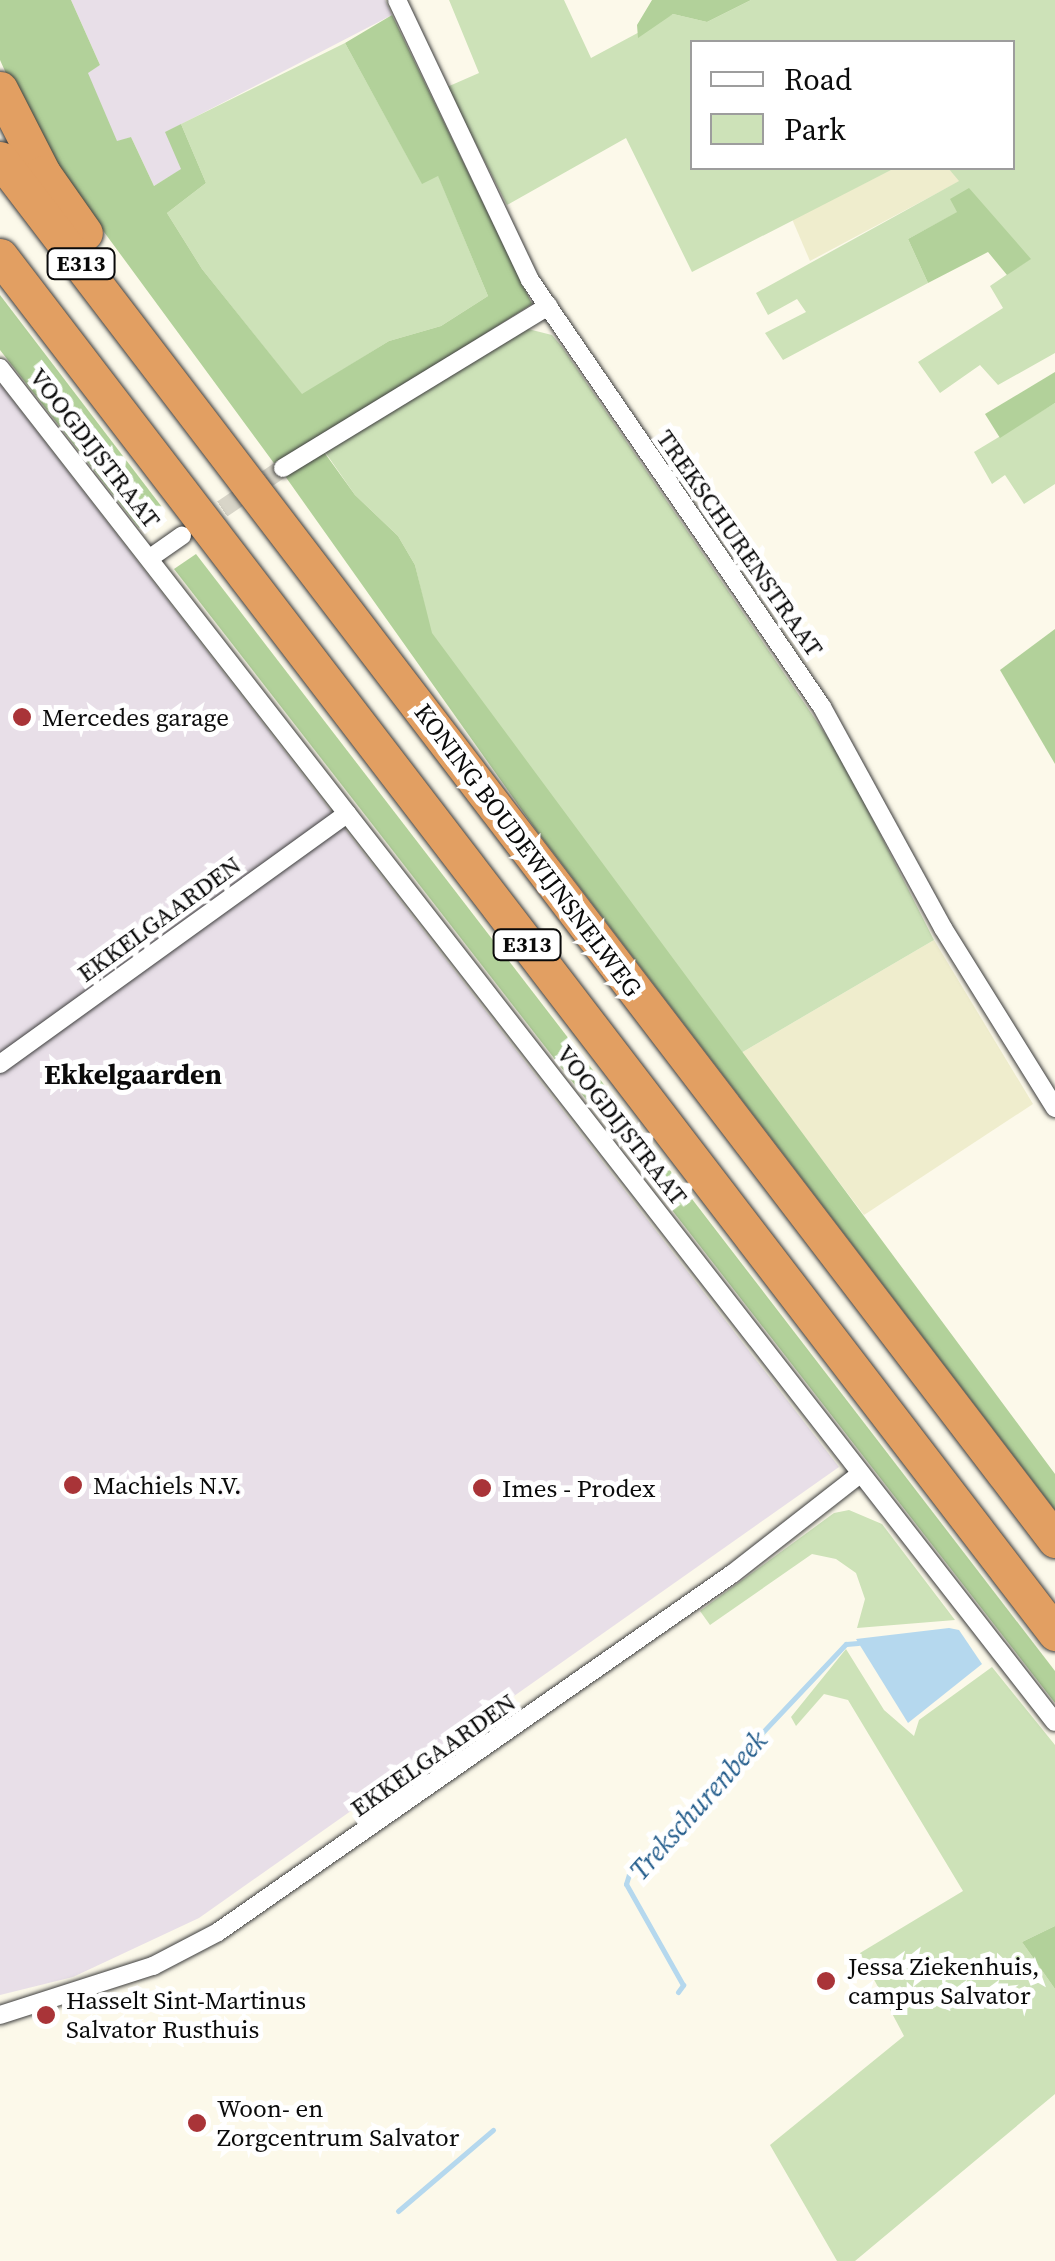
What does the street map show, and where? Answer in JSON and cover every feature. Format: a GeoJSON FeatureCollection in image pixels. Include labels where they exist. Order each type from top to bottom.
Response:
{"type":"FeatureCollection","features":[{"type":"Feature","properties":{"kind":"highway"},"geometry":{"type":"LineString","coordinates":[[0,89],[43,173],[115,276],[161,369]]}},
{"type":"Feature","properties":{"kind":"highway","name":"KONING BOUDEWIJNSNELWEG"},"geometry":{"type":"LineString","coordinates":[[0,159],[1055,1540]]}},
{"type":"Feature","properties":{"kind":"highway","name":"E313"},"geometry":{"type":"LineString","coordinates":[[0,256],[1055,1633]]}},
{"type":"Feature","properties":{"kind":"street","name":"TREKSCHURENSTRAAT"},"geometry":{"type":"LineString","coordinates":[[397,0],[496,213],[548,306],[822,706],[943,928],[1055,1108]]}},
{"type":"Feature","properties":{"kind":"street"},"geometry":{"type":"LineString","coordinates":[[282,468],[548,306]]}},
{"type":"Feature","properties":{"kind":"street","name":"VOOGDIJSTRAAT"},"geometry":{"type":"LineString","coordinates":[[0,368],[1055,1722]]}},
{"type":"Feature","properties":{"kind":"street","name":"VOOGDIJSTRAAT"},"geometry":{"type":"LineString","coordinates":[[150,558],[182,536]]}},
{"type":"Feature","properties":{"kind":"street","name":"EKKELGAARDEN"},"geometry":{"type":"LineString","coordinates":[[0,1064],[347,814]]}},
{"type":"Feature","properties":{"kind":"street","name":"EKKELGAARDEN"},"geometry":{"type":"LineString","coordinates":[[0,2015],[153,1966],[218,1932],[732,1574],[860,1474]]}},
{"type":"Feature","properties":{"kind":"shaded area"},"geometry":{"type":"Polygon","coordinates":[[[71,0],[385,0],[392,15],[166,132],[182,169],[154,186],[131,137],[117,142],[87,72],[100,65],[71,0]]]}},
{"type":"Feature","properties":{"kind":"shaded area"},"geometry":{"type":"Polygon","coordinates":[[[891,170],[950,170],[960,181],[810,261],[792,219],[891,170]]]}},
{"type":"Feature","properties":{"kind":"shaded area"},"geometry":{"type":"Polygon","coordinates":[[[0,384],[839,1467],[199,1918],[73,1977],[0,1995],[0,384]]]}},
{"type":"Feature","properties":{"kind":"shaded area"},"geometry":{"type":"Polygon","coordinates":[[[934,940],[1033,1104],[864,1215],[741,1053],[934,940]]]}},
{"type":"Feature","properties":{"kind":"green space"},"geometry":{"type":"Polygon","coordinates":[[[0,0],[71,0],[100,65],[88,73],[117,141],[131,137],[154,186],[181,169],[165,132],[181,124],[206,183],[167,213],[202,269],[302,394],[389,341],[441,326],[488,296],[438,176],[422,184],[345,43],[392,15],[532,304],[276,466],[35,138],[0,60],[0,0]]]}},
{"type":"Feature","properties":{"kind":"green space"},"geometry":{"type":"Polygon","coordinates":[[[449,0],[564,0],[591,58],[673,14],[707,22],[751,0],[1055,0],[1055,353],[998,385],[980,365],[940,393],[918,362],[1003,308],[990,286],[1030,259],[1009,237],[958,212],[908,239],[928,283],[783,360],[765,333],[806,312],[797,299],[768,315],[756,293],[959,181],[950,170],[1015,170],[1015,40],[690,40],[690,170],[891,170],[692,272],[626,138],[507,205],[447,87],[479,73],[449,0]]]}},
{"type":"Feature","properties":{"kind":"green space"},"geometry":{"type":"Polygon","coordinates":[[[652,0],[751,0],[707,22],[673,14],[638,38],[637,25],[652,0]]]}},
{"type":"Feature","properties":{"kind":"green space"},"geometry":{"type":"Polygon","coordinates":[[[345,43],[422,183],[438,175],[488,296],[441,326],[389,341],[302,395],[202,269],[167,213],[206,183],[181,124],[345,43]]]}},
{"type":"Feature","properties":{"kind":"green space"},"geometry":{"type":"Polygon","coordinates":[[[969,188],[1031,259],[1007,275],[988,252],[928,283],[908,239],[957,212],[950,199],[969,188]]]}},
{"type":"Feature","properties":{"kind":"green space"},"geometry":{"type":"Polygon","coordinates":[[[0,295],[165,511],[139,528],[0,350],[0,295]]]}},
{"type":"Feature","properties":{"kind":"green space"},"geometry":{"type":"Polygon","coordinates":[[[528,329],[552,335],[562,347],[841,757],[934,940],[741,1053],[431,633],[415,565],[398,536],[355,495],[325,452],[528,329]]]}},
{"type":"Feature","properties":{"kind":"green space"},"geometry":{"type":"Polygon","coordinates":[[[1055,372],[1055,403],[1000,438],[985,414],[1055,372]]]}},
{"type":"Feature","properties":{"kind":"green space"},"geometry":{"type":"Polygon","coordinates":[[[1055,403],[1055,484],[1024,504],[1005,475],[992,484],[974,452],[1055,403]]]}},
{"type":"Feature","properties":{"kind":"green space"},"geometry":{"type":"Polygon","coordinates":[[[324,452],[355,495],[398,536],[415,565],[432,633],[1055,1474],[1055,1510],[536,830],[285,476],[324,452]]]}},
{"type":"Feature","properties":{"kind":"green space"},"geometry":{"type":"Polygon","coordinates":[[[196,554],[1055,1671],[1055,1703],[174,569],[196,554]]]}},
{"type":"Feature","properties":{"kind":"green space"},"geometry":{"type":"Polygon","coordinates":[[[1055,629],[1055,764],[1000,670],[1055,629]]]}},
{"type":"Feature","properties":{"kind":"green space"},"geometry":{"type":"Polygon","coordinates":[[[849,1510],[882,1524],[955,1620],[857,1628],[865,1599],[856,1573],[836,1559],[812,1554],[710,1625],[700,1611],[834,1513],[849,1510]]]}},
{"type":"Feature","properties":{"kind":"green space"},"geometry":{"type":"Polygon","coordinates":[[[846,1649],[884,1710],[914,1736],[919,1720],[992,1667],[1055,1745],[1055,1926],[1022,1942],[1055,1989],[1055,2094],[855,2261],[837,2261],[770,2145],[904,2036],[860,1953],[963,1891],[848,1700],[824,1694],[796,1726],[791,1717],[846,1649]]]}},
{"type":"Feature","properties":{"kind":"green space"},"geometry":{"type":"Polygon","coordinates":[[[1055,1926],[1055,1989],[1022,1942],[1055,1926]]]}},
{"type":"Feature","properties":{"kind":"water"},"geometry":{"type":"Polygon","coordinates":[[[959,1630],[982,1664],[908,1723],[856,1639],[959,1630]]]}},
{"type":"Feature","properties":{"kind":"waterway","name":"Trekschurenbeek"},"geometry":{"type":"LineString","coordinates":[[678,1992],[683,1985],[626,1884],[629,1874],[846,1644],[858,1643]]}},
{"type":"Feature","properties":{"kind":"waterway","name":"Trekschurenbeek"},"geometry":{"type":"LineString","coordinates":[[398,2211],[493,2130]]}},
{"type":"Feature","properties":{"kind":"tunnel"},"geometry":{"type":"LineString","coordinates":[[200,524],[283,468]]}},
{"type":"Feature","properties":{"kind":"place","name":"Mercedes garage"},"geometry":{"type":"Point","coordinates":[22,717]}},
{"type":"Feature","properties":{"kind":"place","name":"Machiels N.V."},"geometry":{"type":"Point","coordinates":[73,1485]}},
{"type":"Feature","properties":{"kind":"place","name":"Imes - Prodex"},"geometry":{"type":"Point","coordinates":[482,1488]}},
{"type":"Feature","properties":{"kind":"place","name":"Jessa Ziekenhuis, campus Salvator"},"geometry":{"type":"Point","coordinates":[826,1981]}},
{"type":"Feature","properties":{"kind":"place","name":"Hasselt Sint-Martinus Salvator Rusthuis"},"geometry":{"type":"Point","coordinates":[46,2015]}},
{"type":"Feature","properties":{"kind":"place","name":"Woon- en Zorgcentrum Salvator"},"geometry":{"type":"Point","coordinates":[197,2123]}},
{"type":"Feature","properties":{"kind":"district","name":"Ekkelgaarden"},"geometry":{"type":"Point","coordinates":[133,1074]}}]}
